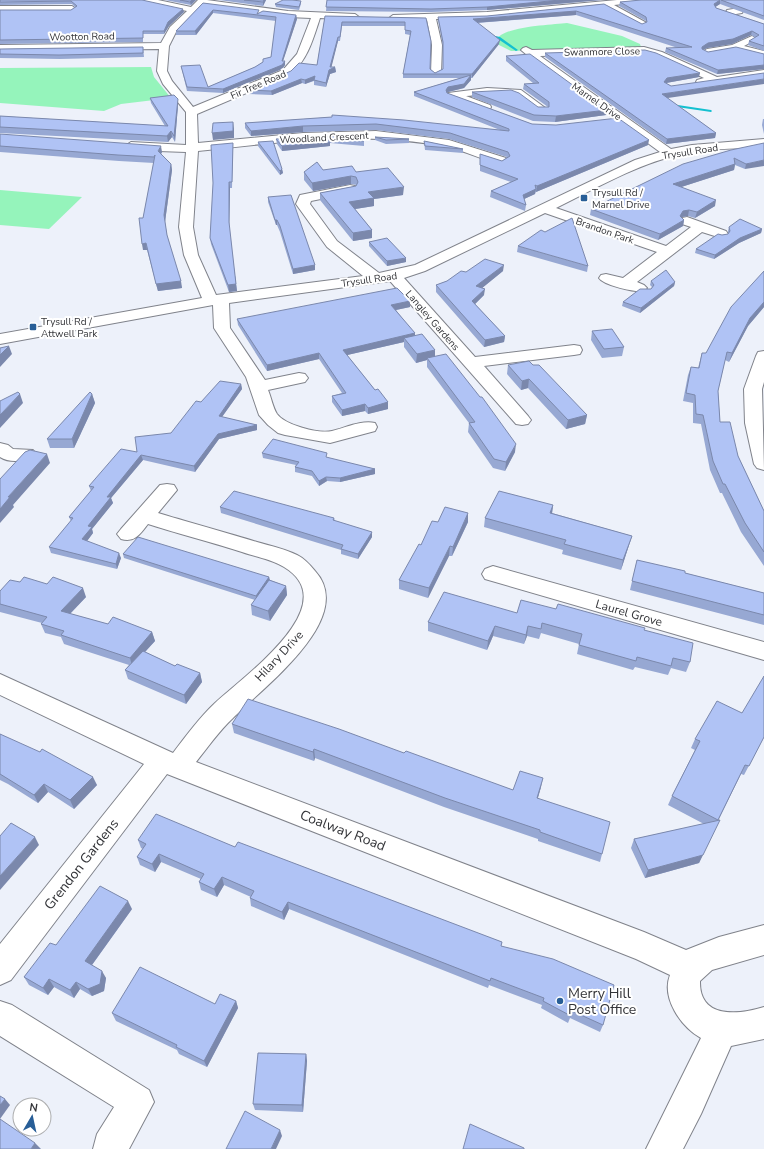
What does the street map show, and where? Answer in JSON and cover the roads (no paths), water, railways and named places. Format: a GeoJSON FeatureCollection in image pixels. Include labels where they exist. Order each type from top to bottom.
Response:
{"type":"FeatureCollection","features":[{"type":"Feature","properties":{"kind":"street"},"geometry":{"type":"LineString","coordinates":[[18,10],[34,0]]}},
{"type":"Feature","properties":{"kind":"street"},"geometry":{"type":"LineString","coordinates":[[146,0],[193,10]]}},
{"type":"Feature","properties":{"kind":"street"},"geometry":{"type":"LineString","coordinates":[[386,18],[463,16],[643,0]]}},
{"type":"Feature","properties":{"kind":"street"},"geometry":{"type":"LineString","coordinates":[[365,18],[316,16],[202,1],[173,29],[164,46],[162,71],[166,82],[191,112],[192,148],[186,227],[191,255],[216,300],[222,328],[255,377],[268,415],[285,429],[308,435],[330,437],[368,427]]}},
{"type":"Feature","properties":{"kind":"street"},"geometry":{"type":"LineString","coordinates":[[606,4],[642,24]]}},
{"type":"Feature","properties":{"kind":"street"},"geometry":{"type":"LineString","coordinates":[[331,17],[340,6]]}},
{"type":"Feature","properties":{"kind":"street"},"geometry":{"type":"LineString","coordinates":[[460,6],[463,16]]}},
{"type":"Feature","properties":{"kind":"street"},"geometry":{"type":"LineString","coordinates":[[719,8],[740,14]]}},
{"type":"Feature","properties":{"kind":"street"},"geometry":{"type":"LineString","coordinates":[[0,9],[72,9]]}},
{"type":"Feature","properties":{"kind":"street","name":"Fir Tree Road"},"geometry":{"type":"LineString","coordinates":[[191,112],[287,72],[295,67],[300,60],[316,16]]}},
{"type":"Feature","properties":{"kind":"street"},"geometry":{"type":"LineString","coordinates":[[431,18],[436,32],[439,49],[436,72]]}},
{"type":"Feature","properties":{"kind":"street"},"geometry":{"type":"LineString","coordinates":[[735,47],[751,34]]}},
{"type":"Feature","properties":{"kind":"street","name":"Wootton Road"},"geometry":{"type":"LineString","coordinates":[[0,48],[164,46]]}},
{"type":"Feature","properties":{"kind":"street"},"geometry":{"type":"LineString","coordinates":[[707,52],[735,47],[764,54]]}},
{"type":"Feature","properties":{"kind":"street","name":"Swanmore Close"},"geometry":{"type":"LineString","coordinates":[[528,51],[652,51],[716,80]]}},
{"type":"Feature","properties":{"kind":"street","name":"Marnel Drive"},"geometry":{"type":"LineString","coordinates":[[528,51],[669,153]]}},
{"type":"Feature","properties":{"kind":"street"},"geometry":{"type":"LineString","coordinates":[[693,83],[764,73]]}},
{"type":"Feature","properties":{"kind":"street"},"geometry":{"type":"LineString","coordinates":[[496,111],[452,95],[487,91],[517,92],[542,110]]}},
{"type":"Feature","properties":{"kind":"street"},"geometry":{"type":"LineString","coordinates":[[607,120],[621,118]]}},
{"type":"Feature","properties":{"kind":"street","name":"Woodland Crescent"},"geometry":{"type":"LineString","coordinates":[[117,145],[179,149],[303,136],[376,134],[449,144],[502,161]]}},
{"type":"Feature","properties":{"kind":"street","name":"Trysull Road"},"geometry":{"type":"LineString","coordinates":[[0,339],[216,300],[394,276],[420,268],[639,163],[669,153],[764,143]]}},
{"type":"Feature","properties":{"kind":"street"},"geometry":{"type":"LineString","coordinates":[[351,189],[312,196],[306,198],[303,204],[332,244],[377,279]]}},
{"type":"Feature","properties":{"kind":"street","name":"Brandon Park"},"geometry":{"type":"LineString","coordinates":[[543,208],[666,252]]}},
{"type":"Feature","properties":{"kind":"street"},"geometry":{"type":"LineString","coordinates":[[684,220],[721,234]]}},
{"type":"Feature","properties":{"kind":"street"},"geometry":{"type":"LineString","coordinates":[[625,284],[701,226]]}},
{"type":"Feature","properties":{"kind":"street","name":"Langley Gardens"},"geometry":{"type":"LineString","coordinates":[[394,276],[522,420]]}},
{"type":"Feature","properties":{"kind":"street"},"geometry":{"type":"LineString","coordinates":[[606,278],[644,290]]}},
{"type":"Feature","properties":{"kind":"street"},"geometry":{"type":"LineString","coordinates":[[471,363],[574,350]]}},
{"type":"Feature","properties":{"kind":"street"},"geometry":{"type":"LineString","coordinates":[[764,356],[753,389],[754,423],[764,464]]}},
{"type":"Feature","properties":{"kind":"street"},"geometry":{"type":"LineString","coordinates":[[259,387],[299,378]]}},
{"type":"Feature","properties":{"kind":"street"},"geometry":{"type":"LineString","coordinates":[[128,534],[167,490]]}},
{"type":"Feature","properties":{"kind":"street","name":"Hilary Drive"},"geometry":{"type":"LineString","coordinates":[[144,516],[272,554],[296,564],[313,582],[317,595],[314,610],[306,626],[298,637],[265,673],[224,710],[202,734],[170,763]]}},
{"type":"Feature","properties":{"kind":"street","name":"Laurel Grove"},"geometry":{"type":"LineString","coordinates":[[493,574],[764,651]]}},
{"type":"Feature","properties":{"kind":"street","name":"Coalway Road"},"geometry":{"type":"LineString","coordinates":[[0,684],[170,763],[644,947],[690,968]]}},
{"type":"Feature","properties":{"kind":"street","name":"Grendon Gardens"},"geometry":{"type":"LineString","coordinates":[[0,969],[170,763]]}},
{"type":"Feature","properties":{"kind":"street"},"geometry":{"type":"LineString","coordinates":[[761,937],[699,960],[690,968],[685,979],[684,992],[686,1003],[694,1014],[706,1022],[722,1029],[764,1023]]}},
{"type":"Feature","properties":{"kind":"street"},"geometry":{"type":"LineString","coordinates":[[0,1017],[137,1102],[110,1148]]}},
{"type":"Feature","properties":{"kind":"street"},"geometry":{"type":"LineString","coordinates":[[664,1149],[692,1095],[722,1029]]}},
{"type":"Feature","properties":{"kind":"waterway"},"geometry":{"type":"LineString","coordinates":[[487,35],[499,38],[517,50]]}},
{"type":"Feature","properties":{"kind":"waterway"},"geometry":{"type":"LineString","coordinates":[[671,105],[711,111]]}},
{"type":"Feature","properties":{"kind":"place","name":"Trysull Rd / Marnel Drive"},"geometry":{"type":"Point","coordinates":[584,198]}},
{"type":"Feature","properties":{"kind":"place","name":"Trysull Rd / Attwell Park"},"geometry":{"type":"Point","coordinates":[33,327]}},
{"type":"Feature","properties":{"kind":"place","name":"Merry Hill Post Office"},"geometry":{"type":"Point","coordinates":[560,1001]}}]}
